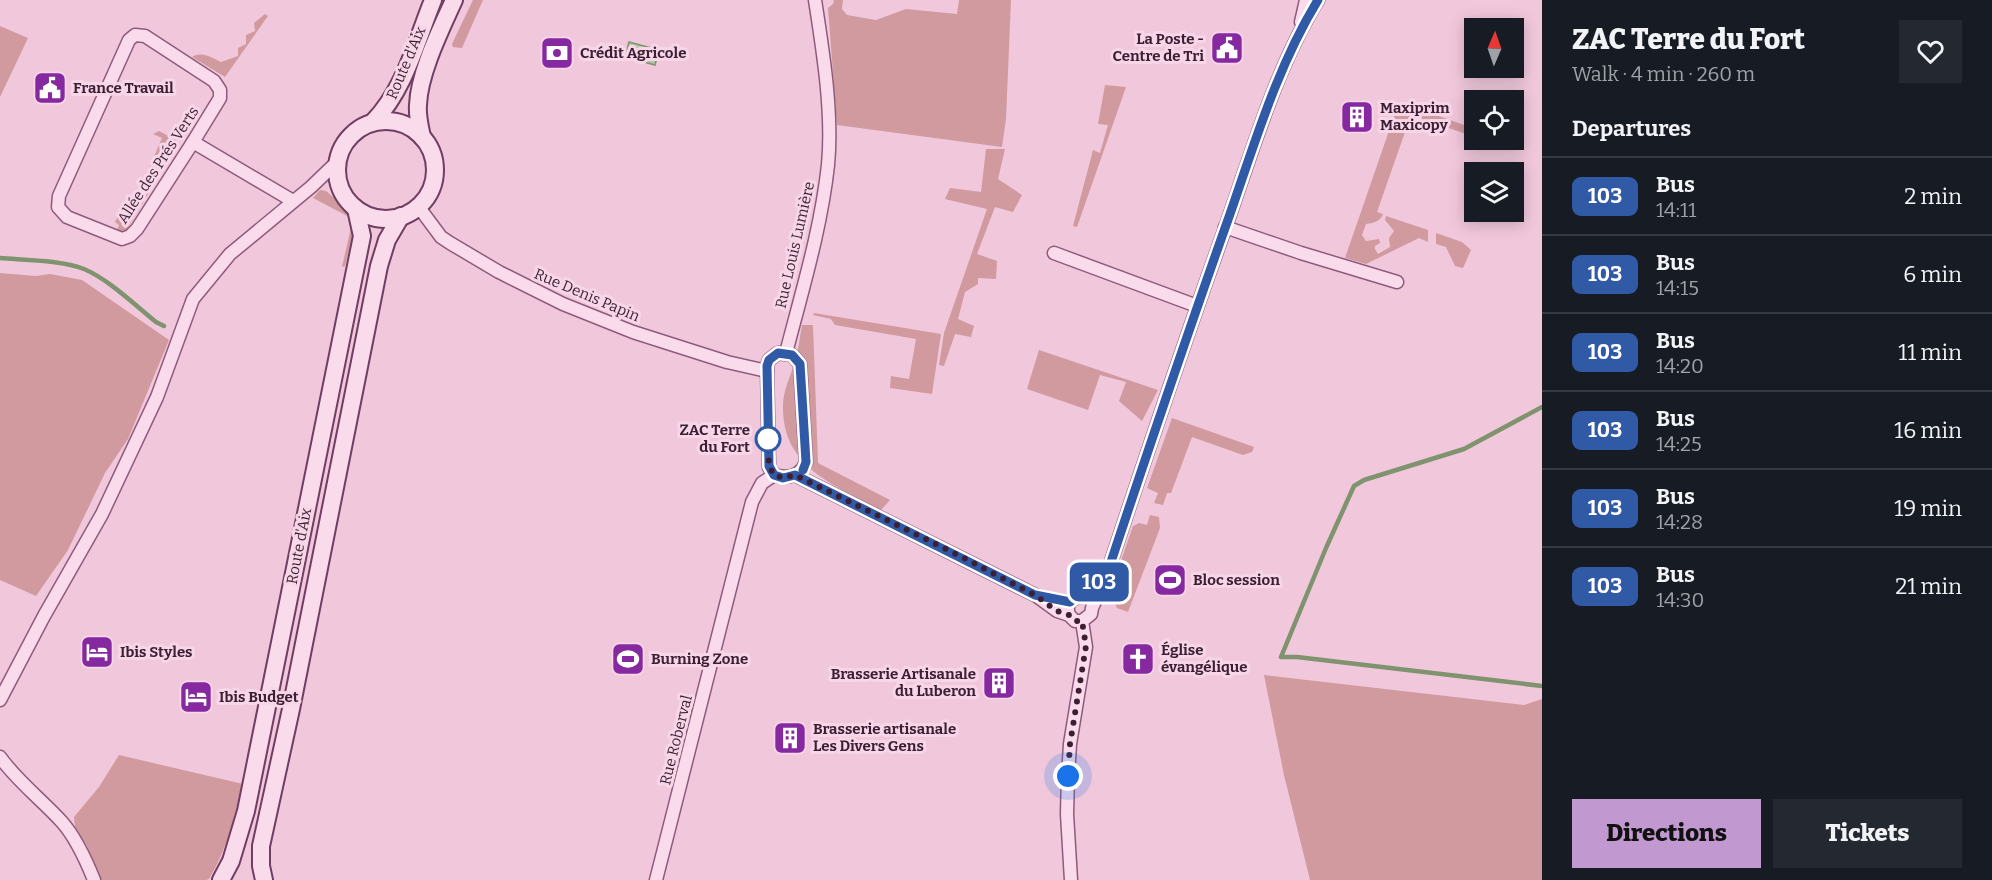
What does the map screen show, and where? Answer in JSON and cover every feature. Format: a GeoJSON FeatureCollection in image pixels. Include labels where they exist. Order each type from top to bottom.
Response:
{"type":"FeatureCollection","features":[{"type":"Feature","properties":{"kind":"main road","name":"Route d'Aix"},"geometry":{"type":"LineString","coordinates":[[373,122],[398,90],[433,0]]}},
{"type":"Feature","properties":{"kind":"main road","name":"Route d'Aix"},"geometry":{"type":"LineString","coordinates":[[422,137],[418,105],[421,87],[438,37],[454,0]]}},
{"type":"Feature","properties":{"kind":"main road"},"geometry":{"type":"LineString","coordinates":[[391,121],[408,126],[422,137],[430,149],[434,162],[434,178],[429,194],[418,206],[401,216],[385,219],[370,216],[356,209],[344,196],[337,179],[337,162],[344,144],[356,130],[373,122],[391,121]]}},
{"type":"Feature","properties":{"kind":"main road","name":"Route d'Aix"},"geometry":{"type":"LineString","coordinates":[[221,880],[231,861],[246,811],[356,266],[362,236],[356,209]]}},
{"type":"Feature","properties":{"kind":"main road","name":"Route d'Aix"},"geometry":{"type":"LineString","coordinates":[[264,880],[261,846],[291,710],[364,337],[379,266],[387,240],[401,216]]}},
{"type":"Feature","properties":{"kind":"street","name":"Rue Louis Lumière"},"geometry":{"type":"LineString","coordinates":[[786,353],[820,221],[828,163],[828,120],[821,37],[815,0]]}},
{"type":"Feature","properties":{"kind":"street"},"geometry":{"type":"LineString","coordinates":[[1299,33],[1306,0]]}},
{"type":"Feature","properties":{"kind":"street"},"geometry":{"type":"LineString","coordinates":[[1069,608],[1075,621],[1082,621],[1089,617],[1106,577],[1260,127],[1299,33],[1318,0]]}},
{"type":"Feature","properties":{"kind":"street","name":"Allée des Prés Verts"},"geometry":{"type":"LineString","coordinates":[[135,36],[145,36],[214,81],[220,90],[220,98],[193,142],[130,236],[122,239],[106,234],[67,217],[58,207],[59,196],[89,126],[129,40],[135,36]]}},
{"type":"Feature","properties":{"kind":"street"},"geometry":{"type":"LineString","coordinates":[[193,142],[293,201]]}},
{"type":"Feature","properties":{"kind":"street"},"geometry":{"type":"LineString","coordinates":[[0,700],[44,616],[102,514],[157,397],[193,298],[230,254],[337,162]]}},
{"type":"Feature","properties":{"kind":"street","name":"Rue Denis Papin"},"geometry":{"type":"LineString","coordinates":[[418,206],[441,237],[499,272],[563,304],[633,332],[727,362],[767,371]]}},
{"type":"Feature","properties":{"kind":"street"},"geometry":{"type":"LineString","coordinates":[[1225,227],[1301,254],[1397,282]]}},
{"type":"Feature","properties":{"kind":"street"},"geometry":{"type":"LineString","coordinates":[[1054,253],[1197,306]]}},
{"type":"Feature","properties":{"kind":"street"},"geometry":{"type":"LineString","coordinates":[[778,353],[786,353],[792,355],[800,364],[806,462],[803,470],[783,478],[774,475],[769,466],[767,371],[769,360],[778,353]]}},
{"type":"Feature","properties":{"kind":"street","name":"Rue Roberval"},"geometry":{"type":"LineString","coordinates":[[656,880],[752,502],[762,483],[774,475]]}},
{"type":"Feature","properties":{"kind":"street"},"geometry":{"type":"LineString","coordinates":[[795,475],[1035,595],[1057,611],[1069,608],[1076,597],[1090,601],[1092,608]]}},
{"type":"Feature","properties":{"kind":"street"},"geometry":{"type":"LineString","coordinates":[[1082,597],[1106,577]]}},
{"type":"Feature","properties":{"kind":"street"},"geometry":{"type":"LineString","coordinates":[[1071,880],[1067,814],[1068,782],[1070,744],[1086,646],[1082,621]]}},
{"type":"Feature","properties":{"kind":"street"},"geometry":{"type":"LineString","coordinates":[[0,757],[63,824],[94,880]]}},
{"type":"Feature","properties":{"kind":"shaded area"},"geometry":{"type":"Polygon","coordinates":[[[473,0],[483,0],[462,48],[453,47],[452,44],[473,0]]]}},
{"type":"Feature","properties":{"kind":"shaded area"},"geometry":{"type":"Polygon","coordinates":[[[834,0],[843,0],[842,9],[847,15],[876,20],[906,9],[957,14],[959,0],[1011,0],[1006,119],[1002,147],[837,125],[828,8],[834,0]]]}},
{"type":"Feature","properties":{"kind":"shaded area"},"geometry":{"type":"Polygon","coordinates":[[[265,14],[268,16],[225,77],[192,57],[203,55],[221,62],[238,56],[238,48],[246,44],[246,35],[255,31],[254,23],[265,14]]]}},
{"type":"Feature","properties":{"kind":"shaded area"},"geometry":{"type":"Polygon","coordinates":[[[0,26],[28,38],[0,97],[0,26]]]}},
{"type":"Feature","properties":{"kind":"shaded area"},"geometry":{"type":"Polygon","coordinates":[[[629,42],[659,50],[655,65],[625,57],[629,42]]]}},
{"type":"Feature","properties":{"kind":"shaded area"},"geometry":{"type":"Polygon","coordinates":[[[1105,85],[1126,87],[1077,227],[1073,226],[1093,150],[1100,153],[1108,125],[1098,124],[1105,85]]]}},
{"type":"Feature","properties":{"kind":"shaded area"},"geometry":{"type":"Polygon","coordinates":[[[1399,102],[1464,125],[1464,133],[1411,115],[1377,212],[1383,214],[1382,217],[1374,223],[1366,224],[1362,235],[1366,241],[1379,239],[1380,243],[1375,246],[1378,254],[1390,247],[1389,238],[1394,231],[1385,220],[1386,216],[1428,230],[1428,242],[1419,238],[1366,264],[1345,258],[1399,102]]]}},
{"type":"Feature","properties":{"kind":"shaded area"},"geometry":{"type":"Polygon","coordinates":[[[159,131],[176,140],[178,144],[124,234],[117,230],[119,225],[115,222],[120,212],[129,215],[162,138],[153,134],[159,131]]]}},
{"type":"Feature","properties":{"kind":"shaded area"},"geometry":{"type":"Polygon","coordinates":[[[986,149],[1005,149],[998,179],[1022,195],[1013,212],[995,207],[977,254],[997,261],[996,279],[978,278],[978,284],[965,292],[958,319],[974,326],[971,337],[955,334],[944,366],[939,365],[944,333],[987,209],[945,199],[950,188],[981,192],[986,149]]]}},
{"type":"Feature","properties":{"kind":"shaded area"},"geometry":{"type":"Polygon","coordinates":[[[320,190],[326,191],[352,213],[356,223],[345,266],[342,267],[353,219],[313,198],[320,190]]]}},
{"type":"Feature","properties":{"kind":"shaded area"},"geometry":{"type":"Polygon","coordinates":[[[1436,233],[1462,242],[1471,250],[1463,268],[1455,266],[1446,247],[1436,244],[1436,233]]]}},
{"type":"Feature","properties":{"kind":"shaded area"},"geometry":{"type":"Polygon","coordinates":[[[0,273],[36,276],[50,274],[82,280],[169,340],[128,439],[105,473],[68,550],[36,596],[0,580],[0,273]]]}},
{"type":"Feature","properties":{"kind":"shaded area"},"geometry":{"type":"Polygon","coordinates":[[[814,313],[941,334],[932,394],[890,388],[891,376],[909,379],[916,339],[835,325],[831,319],[813,315],[814,313]]]}},
{"type":"Feature","properties":{"kind":"shaded area"},"geometry":{"type":"Polygon","coordinates":[[[802,325],[813,325],[818,463],[890,500],[881,510],[814,472],[801,460],[791,445],[785,427],[783,400],[797,353],[802,325]]]}},
{"type":"Feature","properties":{"kind":"shaded area"},"geometry":{"type":"Polygon","coordinates":[[[1039,350],[1158,390],[1142,421],[1119,401],[1126,382],[1100,375],[1088,410],[1027,389],[1039,350]]]}},
{"type":"Feature","properties":{"kind":"shaded area"},"geometry":{"type":"Polygon","coordinates":[[[1172,418],[1254,447],[1252,452],[1243,455],[1192,437],[1171,493],[1167,493],[1163,505],[1154,503],[1158,493],[1147,488],[1172,418]]]}},
{"type":"Feature","properties":{"kind":"shaded area"},"geometry":{"type":"Polygon","coordinates":[[[1150,515],[1159,517],[1160,528],[1128,612],[1117,608],[1110,592],[1133,526],[1139,523],[1147,525],[1150,515]]]}},
{"type":"Feature","properties":{"kind":"shaded area"},"geometry":{"type":"Polygon","coordinates":[[[1264,675],[1524,705],[1542,699],[1542,880],[1310,880],[1284,775],[1264,675]]]}},
{"type":"Feature","properties":{"kind":"shaded area"},"geometry":{"type":"Polygon","coordinates":[[[119,755],[243,784],[225,844],[209,879],[99,880],[87,846],[75,827],[74,817],[99,787],[119,755]]]}},
{"type":"Feature","properties":{"kind":"waterway"},"geometry":{"type":"LineString","coordinates":[[0,258],[54,262],[84,269],[112,286],[164,326]]}},
{"type":"Feature","properties":{"kind":"waterway"},"geometry":{"type":"LineString","coordinates":[[1542,407],[1464,449],[1364,480],[1354,486],[1281,657],[1542,686]]}},
{"type":"Feature","properties":{"kind":"bus line","name":"103"},"geometry":{"type":"LineString","coordinates":[[803,470],[806,462],[800,364],[792,355],[778,353],[769,360],[767,366],[769,466],[774,475],[783,478],[795,475],[1035,595],[1070,602],[1076,597],[1082,597],[1106,577],[1260,127],[1299,33],[1318,0]]}},
{"type":"Feature","properties":{"kind":"place","name":"La Poste - Centre de Tri"},"geometry":{"type":"Point","coordinates":[1227,48]}},
{"type":"Feature","properties":{"kind":"place","name":"Crédit Agricole"},"geometry":{"type":"Point","coordinates":[557,53]}},
{"type":"Feature","properties":{"kind":"place","name":"France Travail"},"geometry":{"type":"Point","coordinates":[50,88]}},
{"type":"Feature","properties":{"kind":"place","name":"Maxiprim Maxicopy"},"geometry":{"type":"Point","coordinates":[1357,117]}},
{"type":"Feature","properties":{"kind":"place","name":"ZAC Terre du Fort"},"geometry":{"type":"Point","coordinates":[768,439]}},
{"type":"Feature","properties":{"kind":"place","name":"Bloc session"},"geometry":{"type":"Point","coordinates":[1170,580]}},
{"type":"Feature","properties":{"kind":"place","name":"Ibis Styles"},"geometry":{"type":"Point","coordinates":[97,652]}},
{"type":"Feature","properties":{"kind":"place","name":"Burning Zone"},"geometry":{"type":"Point","coordinates":[628,659]}},
{"type":"Feature","properties":{"kind":"place","name":"Église évangélique"},"geometry":{"type":"Point","coordinates":[1138,659]}},
{"type":"Feature","properties":{"kind":"place","name":"Brasserie Artisanale du Luberon"},"geometry":{"type":"Point","coordinates":[999,683]}},
{"type":"Feature","properties":{"kind":"place","name":"Ibis Budget"},"geometry":{"type":"Point","coordinates":[196,697]}},
{"type":"Feature","properties":{"kind":"place","name":"Brasserie artisanale Les Divers Gens"},"geometry":{"type":"Point","coordinates":[790,738]}},
{"type":"Feature","properties":{"kind":"route"},"geometry":{"type":"LineString","coordinates":[[768,439],[769,466],[774,475],[783,478],[795,475],[1035,595],[1075,621],[1082,621],[1086,646],[1078,683],[1068,776]]}}]}
